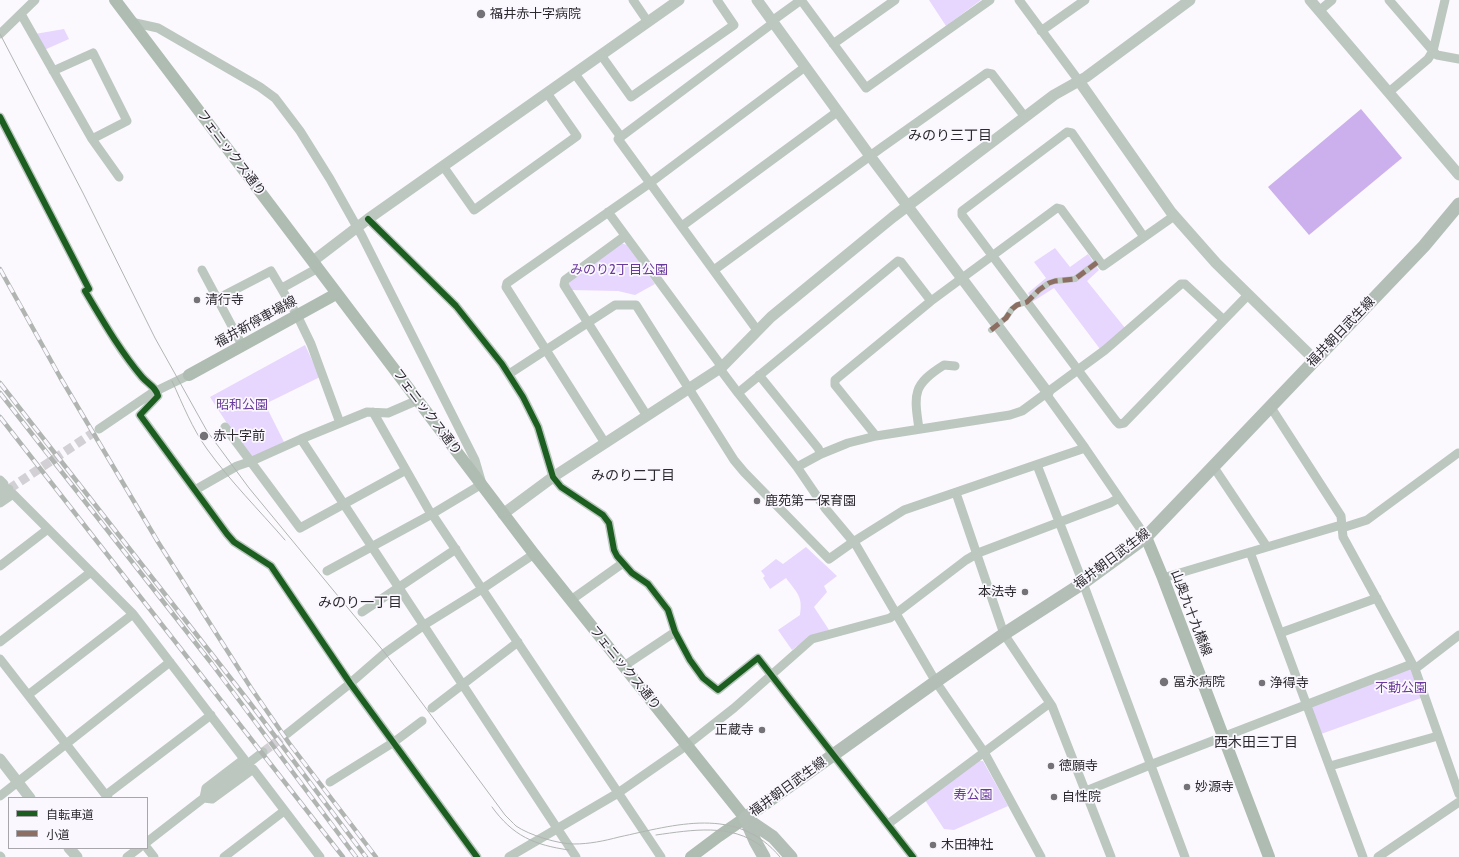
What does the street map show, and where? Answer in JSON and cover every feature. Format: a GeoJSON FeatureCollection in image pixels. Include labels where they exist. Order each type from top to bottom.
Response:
{"type":"FeatureCollection","features":[{"type":"Feature","properties":{"kind":"main road","name":"フェニックス通り"},"geometry":{"type":"LineString","coordinates":[[115,0],[316,265],[336,294],[482,484],[503,514],[745,818],[754,841],[764,857]]}},
{"type":"Feature","properties":{"kind":"main road","name":"福井朝日武生線"},"geometry":{"type":"LineString","coordinates":[[745,818],[833,754],[1004,634],[1083,583],[1146,537],[1314,359],[1424,246],[1459,204]]}},
{"type":"Feature","properties":{"kind":"main road","name":"福井新停車場線"},"geometry":{"type":"LineString","coordinates":[[189,375],[336,294]]}},
{"type":"Feature","properties":{"kind":"main road","name":"山奥九十九橋線"},"geometry":{"type":"LineString","coordinates":[[1146,537],[1269,857]]}},
{"type":"Feature","properties":{"kind":"main road","name":"フェニックス通り"},"geometry":{"type":"LineString","coordinates":[[745,818],[773,837],[792,857]]}},
{"type":"Feature","properties":{"kind":"main road"},"geometry":{"type":"LineString","coordinates":[[691,857],[745,818]]}},
{"type":"Feature","properties":{"kind":"street"},"geometry":{"type":"LineString","coordinates":[[0,34],[35,0]]}},
{"type":"Feature","properties":{"kind":"street"},"geometry":{"type":"LineString","coordinates":[[633,0],[648,22]]}},
{"type":"Feature","properties":{"kind":"street"},"geometry":{"type":"LineString","coordinates":[[282,288],[316,265],[357,227],[368,219],[679,0]]}},
{"type":"Feature","properties":{"kind":"street"},"geometry":{"type":"LineString","coordinates":[[601,55],[631,97],[734,25],[717,0]]}},
{"type":"Feature","properties":{"kind":"street"},"geometry":{"type":"LineString","coordinates":[[757,0],[837,112],[962,278],[994,328],[1047,393],[1146,537]]}},
{"type":"Feature","properties":{"kind":"street"},"geometry":{"type":"LineString","coordinates":[[757,330],[618,139],[801,0],[866,88],[990,0]]}},
{"type":"Feature","properties":{"kind":"street"},"geometry":{"type":"LineString","coordinates":[[833,44],[895,0]]}},
{"type":"Feature","properties":{"kind":"street"},"geometry":{"type":"LineString","coordinates":[[1019,0],[1041,32],[1079,81],[1174,216],[1216,263],[1314,359]]}},
{"type":"Feature","properties":{"kind":"street"},"geometry":{"type":"LineString","coordinates":[[1041,32],[1085,0]]}},
{"type":"Feature","properties":{"kind":"street"},"geometry":{"type":"LineString","coordinates":[[503,514],[553,477],[721,368],[771,317],[907,206],[1054,95],[1079,81],[1190,0]]}},
{"type":"Feature","properties":{"kind":"street"},"geometry":{"type":"LineString","coordinates":[[1310,0],[1459,175]]}},
{"type":"Feature","properties":{"kind":"street"},"geometry":{"type":"LineString","coordinates":[[1319,11],[1332,0]]}},
{"type":"Feature","properties":{"kind":"street"},"geometry":{"type":"LineString","coordinates":[[1389,0],[1433,52],[1438,55],[1459,59]]}},
{"type":"Feature","properties":{"kind":"street"},"geometry":{"type":"LineString","coordinates":[[1389,92],[1428,59],[1433,52],[1444,0]]}},
{"type":"Feature","properties":{"kind":"street"},"geometry":{"type":"LineString","coordinates":[[21,14],[92,139],[119,177]]}},
{"type":"Feature","properties":{"kind":"street"},"geometry":{"type":"LineString","coordinates":[[131,22],[158,28],[260,87],[275,98],[300,131],[357,227],[475,460],[482,484],[432,514],[327,571]]}},
{"type":"Feature","properties":{"kind":"street"},"geometry":{"type":"LineString","coordinates":[[53,71],[93,53],[127,121],[92,139]]}},
{"type":"Feature","properties":{"kind":"street"},"geometry":{"type":"LineString","coordinates":[[606,443],[506,287],[507,283],[650,183],[805,67]]}},
{"type":"Feature","properties":{"kind":"street"},"geometry":{"type":"LineString","coordinates":[[714,270],[987,73],[992,74],[1024,117]]}},
{"type":"Feature","properties":{"kind":"street"},"geometry":{"type":"LineString","coordinates":[[575,74],[621,137]]}},
{"type":"Feature","properties":{"kind":"street"},"geometry":{"type":"LineString","coordinates":[[443,166],[474,210],[577,136],[547,93]]}},
{"type":"Feature","properties":{"kind":"street"},"geometry":{"type":"LineString","coordinates":[[682,226],[837,112]]}},
{"type":"Feature","properties":{"kind":"street"},"geometry":{"type":"LineString","coordinates":[[0,117],[89,289],[85,292],[112,336],[143,379],[157,390],[158,396],[140,415],[227,534],[234,542],[271,566],[350,683],[477,857]]}},
{"type":"Feature","properties":{"kind":"street"},"geometry":{"type":"LineString","coordinates":[[1144,236],[1072,133],[1067,132],[962,211],[962,215],[992,256],[1119,424],[1124,423],[1248,295]]}},
{"type":"Feature","properties":{"kind":"street"},"geometry":{"type":"LineString","coordinates":[[876,436],[835,385],[835,380],[962,278],[1057,208],[1061,209],[1103,266],[1174,216]]}},
{"type":"Feature","properties":{"kind":"street"},"geometry":{"type":"LineString","coordinates":[[608,212],[738,393],[797,467],[825,508],[853,542],[936,682],[984,752],[1041,857]]}},
{"type":"Feature","properties":{"kind":"street"},"geometry":{"type":"LineString","coordinates":[[368,219],[456,306],[502,364],[523,397],[538,427],[553,477],[561,487],[603,515],[609,523],[614,550],[617,556],[632,573],[648,584],[668,610],[675,632],[694,666],[703,678],[718,690],[758,658],[913,857]]}},
{"type":"Feature","properties":{"kind":"street"},"geometry":{"type":"LineString","coordinates":[[625,236],[565,280],[564,285],[647,416]]}},
{"type":"Feature","properties":{"kind":"street"},"geometry":{"type":"LineString","coordinates":[[738,393],[898,261],[901,262],[931,302]]}},
{"type":"Feature","properties":{"kind":"street"},"geometry":{"type":"LineString","coordinates":[[994,328],[1006,318],[1012,309],[1017,305],[1027,302],[1048,283],[1075,279],[1099,261]]}},
{"type":"Feature","properties":{"kind":"street"},"geometry":{"type":"LineString","coordinates":[[202,270],[242,346]]}},
{"type":"Feature","properties":{"kind":"street"},"geometry":{"type":"LineString","coordinates":[[218,299],[271,271],[297,315],[311,344],[340,423]]}},
{"type":"Feature","properties":{"kind":"street"},"geometry":{"type":"LineString","coordinates":[[797,467],[821,454],[876,436],[1010,415],[1022,411],[1105,350],[1181,284],[1185,284],[1224,320]]}},
{"type":"Feature","properties":{"kind":"street"},"geometry":{"type":"LineString","coordinates":[[509,374],[615,305],[636,305],[734,460],[829,559],[904,510],[1085,448]]}},
{"type":"Feature","properties":{"kind":"street"},"geometry":{"type":"LineString","coordinates":[[919,429],[915,403],[917,389],[924,380],[944,365],[955,366]]}},
{"type":"Feature","properties":{"kind":"street"},"geometry":{"type":"LineString","coordinates":[[99,429],[157,390],[189,375]]}},
{"type":"Feature","properties":{"kind":"street"},"geometry":{"type":"LineString","coordinates":[[759,376],[818,448],[821,454]]}},
{"type":"Feature","properties":{"kind":"street"},"geometry":{"type":"LineString","coordinates":[[195,490],[237,466],[367,412],[388,413],[418,400]]}},
{"type":"Feature","properties":{"kind":"street"},"geometry":{"type":"LineString","coordinates":[[1270,406],[1341,516],[1341,527],[1344,537],[1414,667],[1459,794]]}},
{"type":"Feature","properties":{"kind":"street"},"geometry":{"type":"LineString","coordinates":[[373,412],[432,514],[661,857]]}},
{"type":"Feature","properties":{"kind":"street"},"geometry":{"type":"LineString","coordinates":[[225,427],[252,461],[300,528],[406,470]]}},
{"type":"Feature","properties":{"kind":"street"},"geometry":{"type":"LineString","coordinates":[[301,439],[576,857]]}},
{"type":"Feature","properties":{"kind":"street"},"geometry":{"type":"LineString","coordinates":[[1163,578],[1267,547],[1367,520],[1458,453]]}},
{"type":"Feature","properties":{"kind":"street"},"geometry":{"type":"LineString","coordinates":[[1037,465],[1083,583],[1185,857]]}},
{"type":"Feature","properties":{"kind":"street"},"geometry":{"type":"LineString","coordinates":[[1213,466],[1267,547]]}},
{"type":"Feature","properties":{"kind":"street"},"geometry":{"type":"LineString","coordinates":[[0,480],[4,484],[0,486]]}},
{"type":"Feature","properties":{"kind":"street"},"geometry":{"type":"LineString","coordinates":[[0,495],[9,489]]}},
{"type":"Feature","properties":{"kind":"street"},"geometry":{"type":"LineString","coordinates":[[956,493],[978,553],[1004,634],[1050,703],[1058,719],[1111,857]]}},
{"type":"Feature","properties":{"kind":"street"},"geometry":{"type":"LineString","coordinates":[[0,503],[13,494],[133,614],[244,759],[206,788],[204,798]]}},
{"type":"Feature","properties":{"kind":"street"},"geometry":{"type":"LineString","coordinates":[[509,857],[618,793],[687,745],[734,708],[812,639],[890,618],[896,615],[966,560],[978,553],[1110,503],[1119,498]]}},
{"type":"Feature","properties":{"kind":"street"},"geometry":{"type":"LineString","coordinates":[[0,566],[48,530]]}},
{"type":"Feature","properties":{"kind":"street"},"geometry":{"type":"LineString","coordinates":[[362,612],[456,549]]}},
{"type":"Feature","properties":{"kind":"street"},"geometry":{"type":"LineString","coordinates":[[1250,552],[1364,857]]}},
{"type":"Feature","properties":{"kind":"street"},"geometry":{"type":"LineString","coordinates":[[288,733],[385,653],[424,624],[482,589],[534,554]]}},
{"type":"Feature","properties":{"kind":"street"},"geometry":{"type":"LineString","coordinates":[[571,600],[623,563]]}},
{"type":"Feature","properties":{"kind":"street"},"geometry":{"type":"LineString","coordinates":[[0,642],[91,572]]}},
{"type":"Feature","properties":{"kind":"street"},"geometry":{"type":"LineString","coordinates":[[1280,633],[1376,598]]}},
{"type":"Feature","properties":{"kind":"street"},"geometry":{"type":"LineString","coordinates":[[28,695],[133,614]]}},
{"type":"Feature","properties":{"kind":"street"},"geometry":{"type":"LineString","coordinates":[[624,666],[675,632]]}},
{"type":"Feature","properties":{"kind":"street"},"geometry":{"type":"LineString","coordinates":[[1086,791],[1307,704],[1414,667],[1459,635]]}},
{"type":"Feature","properties":{"kind":"street"},"geometry":{"type":"LineString","coordinates":[[432,708],[518,642]]}},
{"type":"Feature","properties":{"kind":"street"},"geometry":{"type":"LineString","coordinates":[[0,659],[107,797],[211,715]]}},
{"type":"Feature","properties":{"kind":"street"},"geometry":{"type":"LineString","coordinates":[[0,796],[170,662]]}},
{"type":"Feature","properties":{"kind":"street"},"geometry":{"type":"LineString","coordinates":[[888,824],[1050,703]]}},
{"type":"Feature","properties":{"kind":"street"},"geometry":{"type":"LineString","coordinates":[[330,782],[394,742],[422,721]]}},
{"type":"Feature","properties":{"kind":"street"},"geometry":{"type":"LineString","coordinates":[[1330,766],[1438,736]]}},
{"type":"Feature","properties":{"kind":"street"},"geometry":{"type":"LineString","coordinates":[[148,841],[263,752]]}},
{"type":"Feature","properties":{"kind":"street"},"geometry":{"type":"LineString","coordinates":[[0,759],[29,797]]}},
{"type":"Feature","properties":{"kind":"street"},"geometry":{"type":"LineString","coordinates":[[204,798],[212,799],[253,769],[319,857]]}},
{"type":"Feature","properties":{"kind":"street"},"geometry":{"type":"LineString","coordinates":[[1378,857],[1459,802]]}},
{"type":"Feature","properties":{"kind":"street"},"geometry":{"type":"LineString","coordinates":[[224,857],[284,811]]}},
{"type":"Feature","properties":{"kind":"street"},"geometry":{"type":"LineString","coordinates":[[127,857],[138,849]]}},
{"type":"Feature","properties":{"kind":"street"},"geometry":{"type":"LineString","coordinates":[[148,849],[154,857]]}},
{"type":"Feature","properties":{"kind":"green space"},"geometry":{"type":"Polygon","coordinates":[[[929,0],[981,0],[946,26],[929,0]]]}},
{"type":"Feature","properties":{"kind":"green space"},"geometry":{"type":"Polygon","coordinates":[[[64,29],[69,39],[44,50],[35,34],[64,29]]]}},
{"type":"Feature","properties":{"kind":"green space","name":"みのり2丁目公園"},"geometry":{"type":"Polygon","coordinates":[[[621,243],[627,245],[655,284],[635,295],[618,291],[571,290],[568,286],[570,280],[621,243]]]}},
{"type":"Feature","properties":{"kind":"green space"},"geometry":{"type":"Polygon","coordinates":[[[1055,248],[1070,267],[1088,254],[1099,270],[1087,281],[1125,328],[1100,349],[1054,288],[1032,302],[1028,293],[1046,278],[1034,262],[1055,248]]]}},
{"type":"Feature","properties":{"kind":"green space","name":"昭和公園"},"geometry":{"type":"Polygon","coordinates":[[[305,345],[320,377],[265,404],[284,442],[250,459],[210,397],[305,345]]]}},
{"type":"Feature","properties":{"kind":"green space"},"geometry":{"type":"Polygon","coordinates":[[[806,547],[837,576],[824,586],[827,592],[814,607],[829,630],[811,636],[792,650],[778,630],[800,615],[800,599],[786,578],[770,589],[763,578],[765,576],[761,571],[776,559],[783,564],[806,547]]]}},
{"type":"Feature","properties":{"kind":"green space","name":"不動公園"},"geometry":{"type":"Polygon","coordinates":[[[1410,668],[1421,698],[1321,734],[1311,706],[1410,668]]]}},
{"type":"Feature","properties":{"kind":"green space","name":"寿公園"},"geometry":{"type":"Polygon","coordinates":[[[977,761],[983,761],[1008,806],[954,830],[944,829],[925,800],[977,761]]]}},
{"type":"Feature","properties":{"kind":"shaded area"},"geometry":{"type":"Polygon","coordinates":[[[1361,109],[1402,158],[1309,235],[1268,187],[1361,109]]]}},
{"type":"Feature","properties":{"kind":"tunnel"},"geometry":{"type":"LineString","coordinates":[[9,489],[99,429]]}},
{"type":"Feature","properties":{"kind":"tunnel"},"geometry":{"type":"LineString","coordinates":[[263,752],[288,733]]}},
{"type":"Feature","properties":{"kind":"tram line"},"geometry":{"type":"LineString","coordinates":[[0,34],[83,193],[155,338],[207,431],[249,488],[385,653],[505,815],[516,826],[528,833],[567,844],[596,842],[683,824],[704,823],[725,825],[745,830],[763,841],[780,857]]}},
{"type":"Feature","properties":{"kind":"tram line"},"geometry":{"type":"LineString","coordinates":[[172,381],[192,425],[207,449],[235,484],[285,540]]}},
{"type":"Feature","properties":{"kind":"tram line"},"geometry":{"type":"LineString","coordinates":[[492,807],[508,825],[525,838],[545,845],[569,850]]}},
{"type":"Feature","properties":{"kind":"tram line"},"geometry":{"type":"LineString","coordinates":[[656,835],[697,830],[724,831],[737,834],[761,846]]}},
{"type":"Feature","properties":{"kind":"railway"},"geometry":{"type":"LineString","coordinates":[[0,269],[60,377],[158,542],[251,688],[289,743],[376,857]]}},
{"type":"Feature","properties":{"kind":"railway"},"geometry":{"type":"LineString","coordinates":[[0,383],[250,703],[366,857]]}},
{"type":"Feature","properties":{"kind":"railway"},"geometry":{"type":"LineString","coordinates":[[0,393],[212,664],[356,857]]}},
{"type":"Feature","properties":{"kind":"railway"},"geometry":{"type":"LineString","coordinates":[[0,417],[343,857]]}},
{"type":"Feature","properties":{"kind":"marked path"},"geometry":{"type":"LineString","coordinates":[[991,330],[1006,318],[1012,309],[1017,305],[1027,302],[1039,290],[1049,283],[1075,279],[1099,261]]}},
{"type":"Feature","properties":{"kind":"cycle path"},"geometry":{"type":"LineString","coordinates":[[0,117],[89,289],[85,291],[126,357],[157,393],[158,396],[140,415],[227,534],[234,542],[271,566],[350,683],[477,857]]}},
{"type":"Feature","properties":{"kind":"cycle path"},"geometry":{"type":"LineString","coordinates":[[368,219],[456,306],[502,364],[523,397],[538,427],[553,477],[561,487],[603,515],[609,523],[614,550],[617,556],[632,573],[648,584],[668,610],[675,632],[690,660],[703,678],[718,690],[758,658],[913,857]]}},
{"type":"Feature","properties":{"kind":"place","name":"福井赤十字病院"},"geometry":{"type":"Point","coordinates":[481,14]}},
{"type":"Feature","properties":{"kind":"place","name":"清行寺"},"geometry":{"type":"Point","coordinates":[197,300]}},
{"type":"Feature","properties":{"kind":"place","name":"赤十字前"},"geometry":{"type":"Point","coordinates":[204,436]}},
{"type":"Feature","properties":{"kind":"place","name":"鹿苑第一保育園"},"geometry":{"type":"Point","coordinates":[757,501]}},
{"type":"Feature","properties":{"kind":"place","name":"本法寺"},"geometry":{"type":"Point","coordinates":[1025,592]}},
{"type":"Feature","properties":{"kind":"place","name":"冨永病院"},"geometry":{"type":"Point","coordinates":[1164,682]}},
{"type":"Feature","properties":{"kind":"place","name":"浄得寺"},"geometry":{"type":"Point","coordinates":[1262,683]}},
{"type":"Feature","properties":{"kind":"place","name":"正蔵寺"},"geometry":{"type":"Point","coordinates":[762,730]}},
{"type":"Feature","properties":{"kind":"place","name":"徳願寺"},"geometry":{"type":"Point","coordinates":[1051,766]}},
{"type":"Feature","properties":{"kind":"place","name":"妙源寺"},"geometry":{"type":"Point","coordinates":[1187,787]}},
{"type":"Feature","properties":{"kind":"place","name":"自性院"},"geometry":{"type":"Point","coordinates":[1054,797]}},
{"type":"Feature","properties":{"kind":"place","name":"木田神社"},"geometry":{"type":"Point","coordinates":[933,845]}},
{"type":"Feature","properties":{"kind":"district","name":"みのり三丁目"},"geometry":{"type":"Point","coordinates":[950,136]}},
{"type":"Feature","properties":{"kind":"district","name":"みのり二丁目"},"geometry":{"type":"Point","coordinates":[633,476]}},
{"type":"Feature","properties":{"kind":"district","name":"みのり一丁目"},"geometry":{"type":"Point","coordinates":[360,603]}},
{"type":"Feature","properties":{"kind":"district","name":"西木田三丁目"},"geometry":{"type":"Point","coordinates":[1256,743]}}]}
